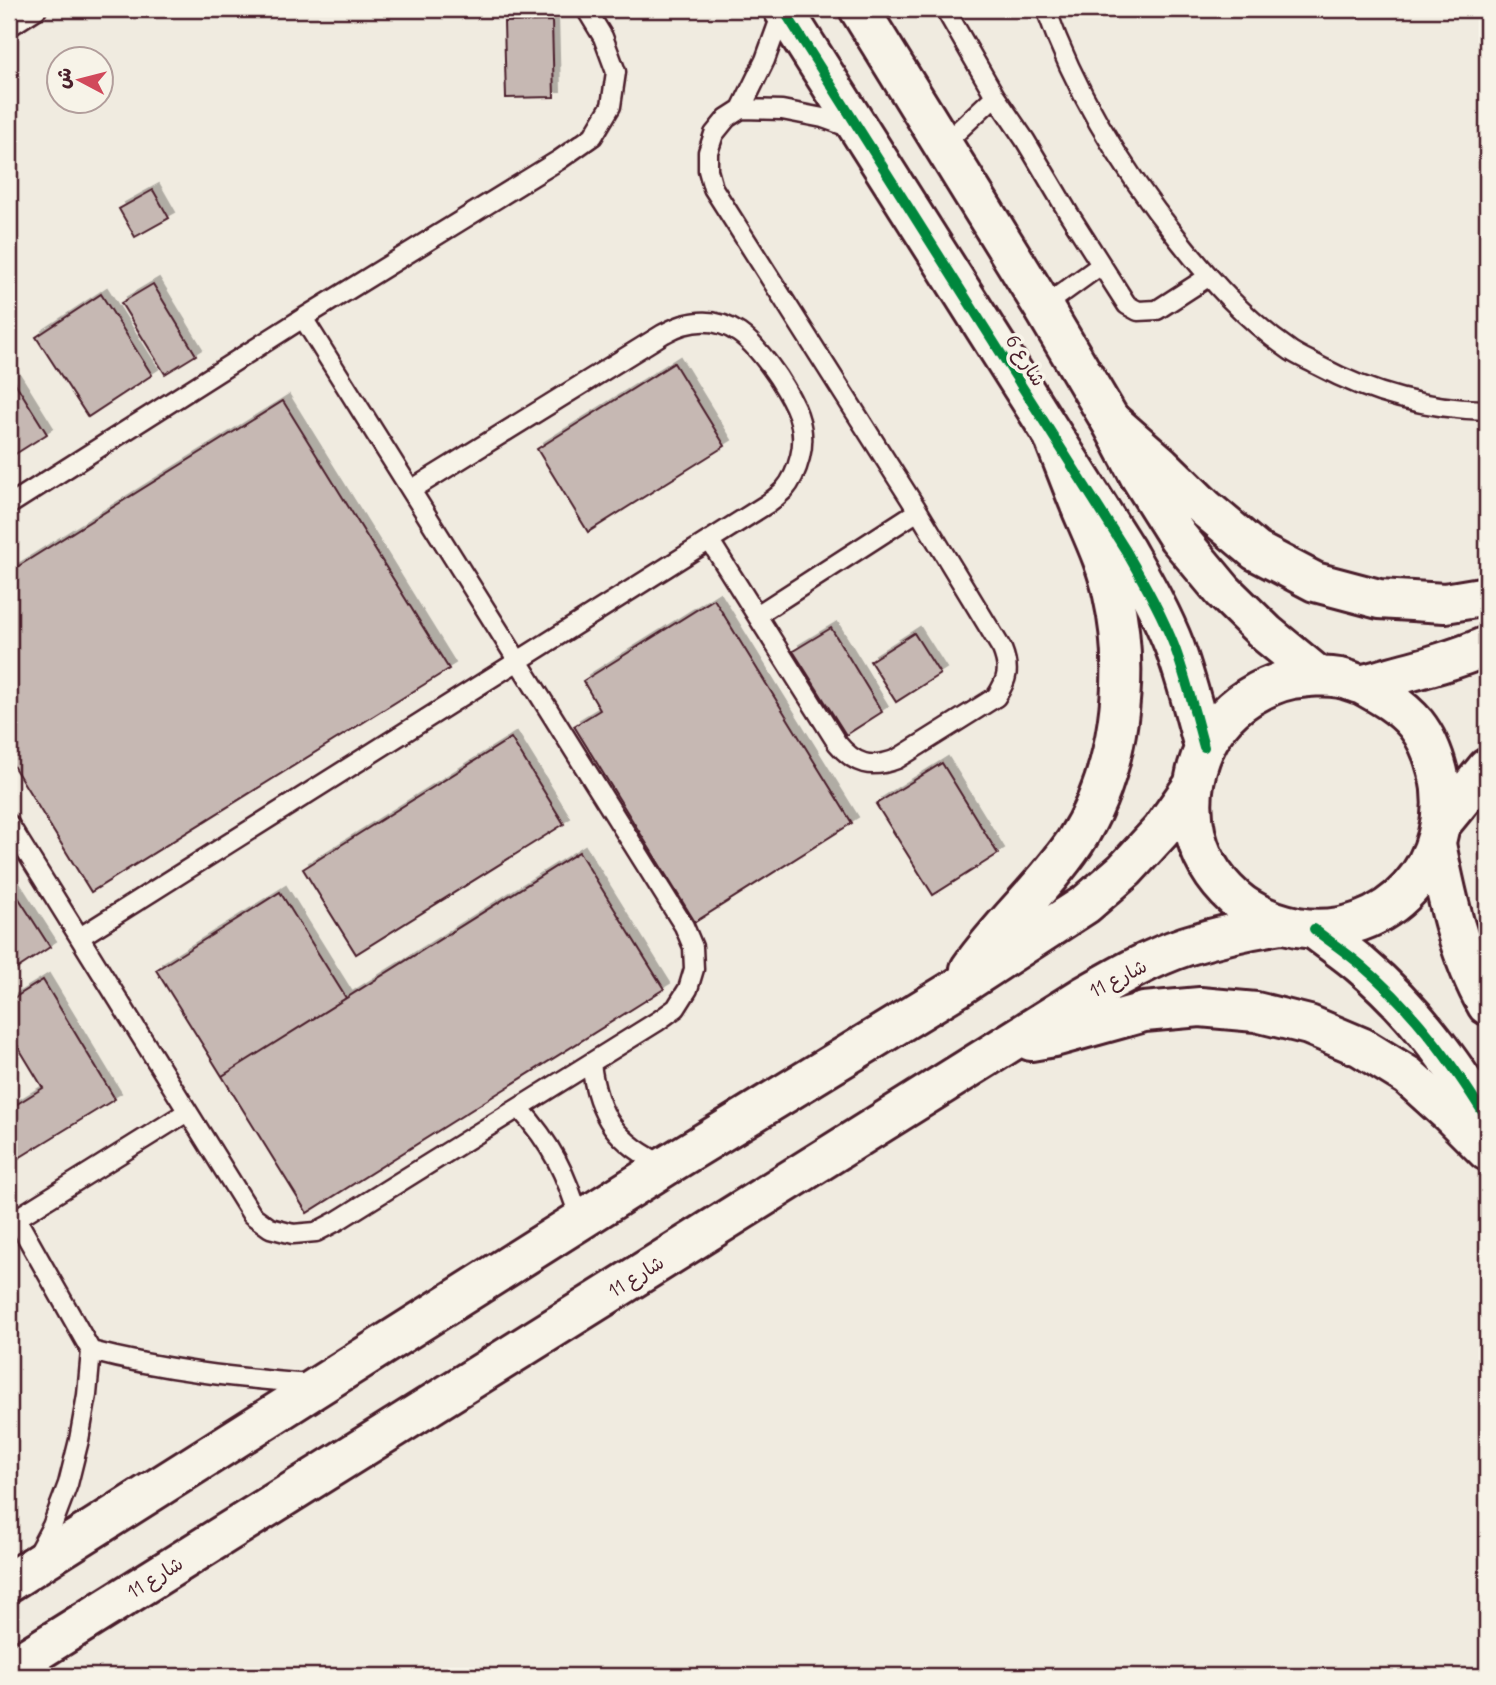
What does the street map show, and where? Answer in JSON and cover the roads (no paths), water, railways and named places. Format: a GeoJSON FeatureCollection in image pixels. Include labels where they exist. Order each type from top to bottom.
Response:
{"type":"FeatureCollection","features":[{"type":"Feature","properties":{"kind":"main road","name":"شارع 6"},"geometry":{"type":"LineString","coordinates":[[783,9],[1126,551],[1152,597],[1174,646],[1204,747]]}},
{"type":"Feature","properties":{"kind":"main road"},"geometry":{"type":"LineString","coordinates":[[859,9],[1043,307],[1139,475],[1178,537],[1223,591],[1267,634],[1318,676]]}},
{"type":"Feature","properties":{"kind":"main road"},"geometry":{"type":"LineString","coordinates":[[1110,421],[1256,551],[1315,582],[1379,599],[1446,603],[1487,596]]}},
{"type":"Feature","properties":{"kind":"main road"},"geometry":{"type":"LineString","coordinates":[[957,988],[987,945],[1045,881],[1076,840],[1099,795],[1114,746],[1122,696],[1121,645],[1113,595],[1099,546],[1055,441]]}},
{"type":"Feature","properties":{"kind":"main road"},"geometry":{"type":"LineString","coordinates":[[1361,684],[1419,670],[1487,646]]}},
{"type":"Feature","properties":{"kind":"main road"},"geometry":{"type":"LineString","coordinates":[[1487,1005],[1462,949],[1447,897],[1439,834],[1442,789],[1434,755],[1417,725],[1391,701],[1361,684],[1340,678],[1318,676],[1290,679],[1263,688],[1240,703],[1219,723],[1204,747],[1196,766],[1192,788],[1192,817],[1199,846],[1212,873],[1230,895],[1254,913],[1297,927],[1361,964],[1403,1004],[1441,1049],[1487,1119]]}},
{"type":"Feature","properties":{"kind":"main road"},"geometry":{"type":"LineString","coordinates":[[1439,834],[1487,768]]}},
{"type":"Feature","properties":{"kind":"main road"},"geometry":{"type":"LineString","coordinates":[[20,1574],[666,1166],[957,988],[1086,904],[1125,870],[1161,831],[1192,788]]}},
{"type":"Feature","properties":{"kind":"main road","name":"شارع 11"},"geometry":{"type":"LineString","coordinates":[[9,1669],[1084,996],[1142,964],[1184,947],[1236,931],[1345,926],[1375,915],[1402,897],[1422,872],[1439,834]]}},
{"type":"Feature","properties":{"kind":"main road"},"geometry":{"type":"LineString","coordinates":[[1001,1047],[1054,1037],[1144,1012],[1200,1007],[1256,1012],[1310,1025],[1361,1047],[1408,1076],[1487,1151]]}},
{"type":"Feature","properties":{"kind":"lane"},"geometry":{"type":"LineString","coordinates":[[9,27],[37,9]]}},
{"type":"Feature","properties":{"kind":"lane"},"geometry":{"type":"LineString","coordinates":[[9,505],[303,318],[559,160],[593,136],[611,106],[616,72],[603,37],[586,9]]}},
{"type":"Feature","properties":{"kind":"lane"},"geometry":{"type":"LineString","coordinates":[[710,541],[838,743],[846,754],[858,761],[871,765],[897,759],[986,704],[996,697],[1004,686],[1007,660],[1002,649],[918,511],[713,188],[708,170],[708,152],[714,134],[727,118],[741,109],[765,60],[783,9]]}},
{"type":"Feature","properties":{"kind":"lane"},"geometry":{"type":"LineString","coordinates":[[945,9],[995,96],[1127,305],[1139,311],[1157,310],[1208,277]]}},
{"type":"Feature","properties":{"kind":"lane"},"geometry":{"type":"LineString","coordinates":[[1046,9],[1081,88],[1115,150],[1154,209],[1208,277],[1246,316],[1293,352],[1345,380],[1400,400],[1458,410],[1487,410]]}},
{"type":"Feature","properties":{"kind":"lane"},"geometry":{"type":"LineString","coordinates":[[943,145],[995,96]]}},
{"type":"Feature","properties":{"kind":"lane"},"geometry":{"type":"LineString","coordinates":[[741,109],[782,110],[823,118],[862,132]]}},
{"type":"Feature","properties":{"kind":"lane"},"geometry":{"type":"LineString","coordinates":[[1043,307],[1101,265]]}},
{"type":"Feature","properties":{"kind":"lane"},"geometry":{"type":"LineString","coordinates":[[9,824],[251,1215],[270,1228],[293,1234],[316,1232],[337,1222],[658,1021],[676,1008],[688,989],[694,969],[693,947],[684,926],[303,318]]}},
{"type":"Feature","properties":{"kind":"lane"},"geometry":{"type":"LineString","coordinates":[[80,937],[767,505],[785,489],[797,469],[803,447],[802,423],[794,402],[762,353],[747,337],[727,326],[706,322],[683,325],[663,334],[411,490]]}},
{"type":"Feature","properties":{"kind":"lane"},"geometry":{"type":"LineString","coordinates":[[757,615],[918,511]]}},
{"type":"Feature","properties":{"kind":"lane"},"geometry":{"type":"LineString","coordinates":[[592,1063],[594,1085],[601,1107],[612,1126],[627,1143],[645,1157],[666,1166]]}},
{"type":"Feature","properties":{"kind":"lane"},"geometry":{"type":"LineString","coordinates":[[519,1108],[558,1160],[580,1221]]}},
{"type":"Feature","properties":{"kind":"lane"},"geometry":{"type":"LineString","coordinates":[[20,1574],[52,1526],[68,1484],[85,1406],[90,1351],[12,1221],[187,1112]]}},
{"type":"Feature","properties":{"kind":"lane"},"geometry":{"type":"LineString","coordinates":[[90,1351],[197,1373],[319,1385]]}}]}
